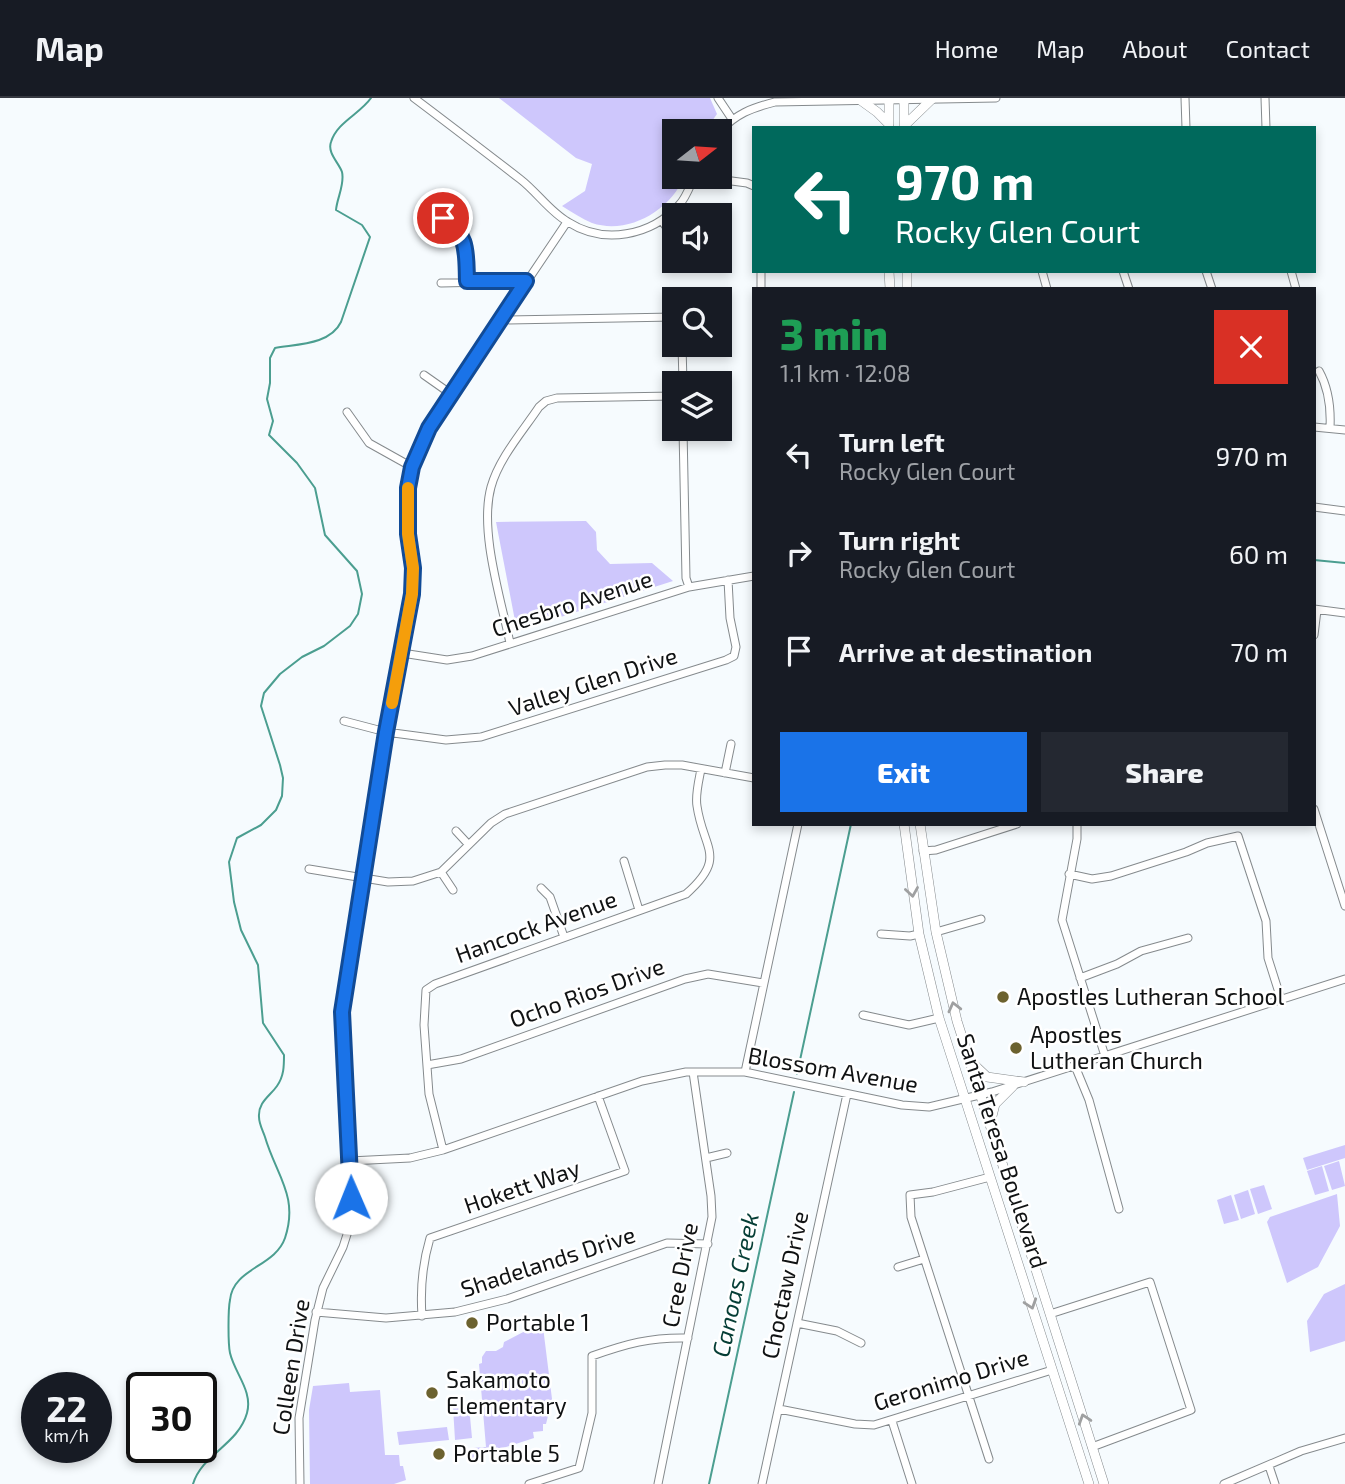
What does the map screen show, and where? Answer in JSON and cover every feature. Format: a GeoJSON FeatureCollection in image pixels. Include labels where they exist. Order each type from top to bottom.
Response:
{"type":"FeatureCollection","features":[{"type":"Feature","properties":{"kind":"main road"},"geometry":{"type":"LineString","coordinates":[[905,126],[933,98]]}},
{"type":"Feature","properties":{"kind":"main road"},"geometry":{"type":"LineString","coordinates":[[855,99],[877,111],[888,126]]}},
{"type":"Feature","properties":{"kind":"main road"},"geometry":{"type":"LineString","coordinates":[[888,126],[889,99]]}},
{"type":"Feature","properties":{"kind":"main road"},"geometry":{"type":"LineString","coordinates":[[904,99],[904,126]]}},
{"type":"Feature","properties":{"kind":"main road","name":"Santa Teresa Boulevard"},"geometry":{"type":"LineString","coordinates":[[904,826],[919,934],[939,1018],[1089,1484]]}},
{"type":"Feature","properties":{"kind":"main road","name":"Santa Teresa Boulevard"},"geometry":{"type":"LineString","coordinates":[[920,826],[936,932],[969,1060],[1104,1484]]}},
{"type":"Feature","properties":{"kind":"main road"},"geometry":{"type":"LineString","coordinates":[[969,1060],[987,1077],[1024,1082]]}},
{"type":"Feature","properties":{"kind":"main road"},"geometry":{"type":"LineString","coordinates":[[990,1126],[995,1104],[1013,1086]]}},
{"type":"Feature","properties":{"kind":"street"},"geometry":{"type":"LineString","coordinates":[[414,98],[525,183],[567,222],[598,235],[621,235],[642,230],[662,220]]}},
{"type":"Feature","properties":{"kind":"street"},"geometry":{"type":"LineString","coordinates":[[718,98],[732,119],[750,108],[775,102],[996,98]]}},
{"type":"Feature","properties":{"kind":"street"},"geometry":{"type":"LineString","coordinates":[[1185,98],[1186,126]]}},
{"type":"Feature","properties":{"kind":"street"},"geometry":{"type":"LineString","coordinates":[[1265,98],[1266,126]]}},
{"type":"Feature","properties":{"kind":"street"},"geometry":{"type":"LineString","coordinates":[[732,181],[752,185]]}},
{"type":"Feature","properties":{"kind":"street"},"geometry":{"type":"LineString","coordinates":[[443,218],[455,226],[465,243],[467,281]]}},
{"type":"Feature","properties":{"kind":"street","name":"Colleen Drive"},"geometry":{"type":"LineString","coordinates":[[300,1484],[299,1418],[316,1312],[323,1288],[343,1247],[350,1225],[351,1161],[342,1012],[386,732],[412,594],[413,568],[407,510],[412,467],[429,428],[567,222]]}},
{"type":"Feature","properties":{"kind":"street"},"geometry":{"type":"LineString","coordinates":[[441,283],[526,281]]}},
{"type":"Feature","properties":{"kind":"street"},"geometry":{"type":"LineString","coordinates":[[501,320],[662,317]]}},
{"type":"Feature","properties":{"kind":"street"},"geometry":{"type":"LineString","coordinates":[[1319,371],[1326,384],[1330,428]]}},
{"type":"Feature","properties":{"kind":"street"},"geometry":{"type":"LineString","coordinates":[[424,375],[451,394]]}},
{"type":"Feature","properties":{"kind":"street"},"geometry":{"type":"LineString","coordinates":[[510,643],[489,540],[491,486],[503,461],[539,407],[551,399],[662,396]]}},
{"type":"Feature","properties":{"kind":"street"},"geometry":{"type":"LineString","coordinates":[[346,412],[369,443],[412,467]]}},
{"type":"Feature","properties":{"kind":"street"},"geometry":{"type":"LineString","coordinates":[[1316,427],[1345,430]]}},
{"type":"Feature","properties":{"kind":"street"},"geometry":{"type":"LineString","coordinates":[[683,441],[686,578],[689,587]]}},
{"type":"Feature","properties":{"kind":"street"},"geometry":{"type":"LineString","coordinates":[[1316,507],[1345,511]]}},
{"type":"Feature","properties":{"kind":"street","name":"Chesbro Avenue"},"geometry":{"type":"LineString","coordinates":[[402,653],[447,660],[472,656],[689,587],[752,576]]}},
{"type":"Feature","properties":{"kind":"street","name":"Valley Glen Drive"},"geometry":{"type":"LineString","coordinates":[[344,721],[386,732],[446,740],[481,737],[726,660],[734,656],[736,647],[730,618],[728,580]]}},
{"type":"Feature","properties":{"kind":"street"},"geometry":{"type":"LineString","coordinates":[[1316,610],[1345,613]]}},
{"type":"Feature","properties":{"kind":"street"},"geometry":{"type":"LineString","coordinates":[[725,773],[731,744]]}},
{"type":"Feature","properties":{"kind":"street"},"geometry":{"type":"LineString","coordinates":[[309,869],[388,882],[413,881],[442,872],[468,844],[505,814],[647,767],[665,765],[752,778]]}},
{"type":"Feature","properties":{"kind":"street","name":"Hancock Avenue"},"geometry":{"type":"LineString","coordinates":[[443,1150],[433,1115],[426,1065],[424,995],[429,986],[686,894],[702,879],[709,864],[709,844],[696,803],[701,769]]}},
{"type":"Feature","properties":{"kind":"street"},"geometry":{"type":"LineString","coordinates":[[1316,815],[1345,906]]}},
{"type":"Feature","properties":{"kind":"street"},"geometry":{"type":"LineString","coordinates":[[745,1072],[798,826]]}},
{"type":"Feature","properties":{"kind":"street"},"geometry":{"type":"LineString","coordinates":[[923,852],[1011,826]]}},
{"type":"Feature","properties":{"kind":"street"},"geometry":{"type":"LineString","coordinates":[[1077,826],[1062,920],[1105,1056]]}},
{"type":"Feature","properties":{"kind":"street"},"geometry":{"type":"LineString","coordinates":[[456,831],[468,844]]}},
{"type":"Feature","properties":{"kind":"street"},"geometry":{"type":"LineString","coordinates":[[1069,874],[1092,879],[1111,877],[1207,843],[1238,836],[1266,922],[1268,957],[1281,999]]}},
{"type":"Feature","properties":{"kind":"street"},"geometry":{"type":"LineString","coordinates":[[624,861],[639,910]]}},
{"type":"Feature","properties":{"kind":"street"},"geometry":{"type":"LineString","coordinates":[[442,872],[453,890]]}},
{"type":"Feature","properties":{"kind":"street"},"geometry":{"type":"LineString","coordinates":[[541,888],[550,897],[564,937]]}},
{"type":"Feature","properties":{"kind":"street"},"geometry":{"type":"LineString","coordinates":[[936,932],[981,919]]}},
{"type":"Feature","properties":{"kind":"street"},"geometry":{"type":"LineString","coordinates":[[881,934],[919,934]]}},
{"type":"Feature","properties":{"kind":"street"},"geometry":{"type":"LineString","coordinates":[[1080,978],[1117,964],[1141,951],[1188,939]]}},
{"type":"Feature","properties":{"kind":"street","name":"Ocho Rios Drive"},"geometry":{"type":"LineString","coordinates":[[426,1065],[461,1059],[685,979],[708,974],[763,983]]}},
{"type":"Feature","properties":{"kind":"street","name":"Blossom Avenue"},"geometry":{"type":"LineString","coordinates":[[351,1161],[410,1158],[443,1150],[642,1081],[693,1072],[745,1072],[902,1105],[929,1107],[1013,1086],[1345,979]]}},
{"type":"Feature","properties":{"kind":"street"},"geometry":{"type":"LineString","coordinates":[[863,1015],[909,1025],[939,1018]]}},
{"type":"Feature","properties":{"kind":"street"},"geometry":{"type":"LineString","coordinates":[[1075,1066],[1089,1100],[1119,1209]]}},
{"type":"Feature","properties":{"kind":"street","name":"Cree Drive"},"geometry":{"type":"LineString","coordinates":[[658,1484],[712,1217],[693,1072]]}},
{"type":"Feature","properties":{"kind":"street","name":"Choctaw Drive"},"geometry":{"type":"LineString","coordinates":[[762,1484],[847,1094]]}},
{"type":"Feature","properties":{"kind":"street","name":"Hokett Way"},"geometry":{"type":"LineString","coordinates":[[422,1316],[422,1264],[430,1238],[625,1171],[597,1096]]}},
{"type":"Feature","properties":{"kind":"street"},"geometry":{"type":"LineString","coordinates":[[706,1158],[727,1153]]}},
{"type":"Feature","properties":{"kind":"street"},"geometry":{"type":"LineString","coordinates":[[989,1459],[911,1217],[910,1195],[933,1192],[990,1177]]}},
{"type":"Feature","properties":{"kind":"street","name":"Shadelands Drive"},"geometry":{"type":"LineString","coordinates":[[316,1312],[386,1318],[455,1312],[484,1306],[667,1243],[708,1244]]}},
{"type":"Feature","properties":{"kind":"street"},"geometry":{"type":"LineString","coordinates":[[898,1267],[924,1259]]}},
{"type":"Feature","properties":{"kind":"street"},"geometry":{"type":"LineString","coordinates":[[1050,1314],[1150,1282],[1159,1308],[1191,1410],[1092,1447]]}},
{"type":"Feature","properties":{"kind":"street"},"geometry":{"type":"LineString","coordinates":[[797,1323],[837,1331],[861,1343]]}},
{"type":"Feature","properties":{"kind":"street"},"geometry":{"type":"LineString","coordinates":[[529,1484],[579,1468],[592,1413],[592,1356],[634,1341],[688,1338]]}},
{"type":"Feature","properties":{"kind":"street","name":"Geronimo Drive"},"geometry":{"type":"LineString","coordinates":[[779,1409],[855,1424],[874,1425],[1052,1370]]}},
{"type":"Feature","properties":{"kind":"street"},"geometry":{"type":"LineString","coordinates":[[892,1421],[912,1484]]}},
{"type":"Feature","properties":{"kind":"street"},"geometry":{"type":"LineString","coordinates":[[1224,1484],[1301,1451],[1345,1438]]}},
{"type":"Feature","properties":{"kind":"street"},"geometry":{"type":"LineString","coordinates":[[1269,1466],[1275,1484]]}},
{"type":"Feature","properties":{"kind":"shaded area"},"geometry":{"type":"Polygon","coordinates":[[[499,98],[710,98],[717,114],[713,119],[662,119],[662,189],[678,189],[658,210],[633,223],[606,226],[592,223],[562,206],[585,191],[592,164],[576,158],[499,98]]]}},
{"type":"Feature","properties":{"kind":"shaded area"},"geometry":{"type":"Polygon","coordinates":[[[586,521],[596,532],[597,550],[610,564],[652,563],[673,581],[517,631],[496,522],[586,521]]]}},
{"type":"Feature","properties":{"kind":"shaded area"},"geometry":{"type":"Polygon","coordinates":[[[1345,1145],[1345,1158],[1307,1170],[1303,1158],[1345,1145]]]}},
{"type":"Feature","properties":{"kind":"shaded area"},"geometry":{"type":"Polygon","coordinates":[[[1339,1161],[1345,1186],[1332,1190],[1324,1166],[1339,1161]]]}},
{"type":"Feature","properties":{"kind":"shaded area"},"geometry":{"type":"Polygon","coordinates":[[[1322,1166],[1329,1191],[1315,1195],[1307,1171],[1322,1166]]]}},
{"type":"Feature","properties":{"kind":"shaded area"},"geometry":{"type":"Polygon","coordinates":[[[1264,1185],[1272,1209],[1258,1214],[1250,1189],[1264,1185]]]}},
{"type":"Feature","properties":{"kind":"shaded area"},"geometry":{"type":"Polygon","coordinates":[[[1248,1190],[1255,1214],[1241,1219],[1234,1195],[1248,1190]]]}},
{"type":"Feature","properties":{"kind":"shaded area"},"geometry":{"type":"Polygon","coordinates":[[[1337,1194],[1340,1226],[1318,1267],[1287,1283],[1267,1222],[1270,1217],[1337,1194]]]}},
{"type":"Feature","properties":{"kind":"shaded area"},"geometry":{"type":"Polygon","coordinates":[[[1231,1195],[1239,1220],[1224,1224],[1217,1200],[1231,1195]]]}},
{"type":"Feature","properties":{"kind":"shaded area"},"geometry":{"type":"Polygon","coordinates":[[[1345,1284],[1345,1341],[1310,1352],[1307,1321],[1324,1294],[1345,1284]]]}},
{"type":"Feature","properties":{"kind":"shaded area"},"geometry":{"type":"Polygon","coordinates":[[[543,1327],[552,1399],[543,1431],[533,1432],[534,1438],[472,1458],[472,1448],[486,1447],[479,1364],[482,1363],[482,1357],[486,1351],[496,1351],[503,1347],[504,1342],[529,1329],[531,1332],[543,1327]]]}},
{"type":"Feature","properties":{"kind":"shaded area"},"geometry":{"type":"Polygon","coordinates":[[[349,1383],[350,1392],[380,1390],[385,1455],[399,1455],[406,1480],[394,1484],[310,1484],[309,1410],[313,1386],[349,1383]]]}},
{"type":"Feature","properties":{"kind":"shaded area"},"geometry":{"type":"Polygon","coordinates":[[[469,1406],[472,1438],[455,1440],[453,1407],[469,1406]]]}},
{"type":"Feature","properties":{"kind":"shaded area"},"geometry":{"type":"Polygon","coordinates":[[[447,1427],[449,1440],[399,1445],[397,1432],[447,1427]]]}},
{"type":"Feature","properties":{"kind":"waterway"},"geometry":{"type":"LineString","coordinates":[[193,1484],[204,1465],[236,1433],[247,1413],[248,1397],[229,1349],[229,1311],[233,1289],[246,1274],[280,1248],[289,1223],[288,1198],[259,1117],[262,1103],[281,1078],[284,1055],[263,1023],[258,965],[241,930],[229,862],[237,838],[261,825],[276,810],[282,796],[283,778],[280,765],[261,706],[264,693],[280,674],[350,626],[358,614],[362,594],[357,571],[325,535],[315,488],[297,463],[269,435],[273,421],[267,399],[270,358],[275,348],[321,339],[336,330],[341,322],[370,237],[362,225],[336,210],[343,177],[330,146],[338,129],[371,98]]}},
{"type":"Feature","properties":{"kind":"waterway","name":"Canoas Creek"},"geometry":{"type":"LineString","coordinates":[[1316,560],[1345,563]]}},
{"type":"Feature","properties":{"kind":"waterway","name":"Canoas Creek"},"geometry":{"type":"LineString","coordinates":[[797,1074],[851,826]]}},
{"type":"Feature","properties":{"kind":"waterway","name":"Canoas Creek"},"geometry":{"type":"LineString","coordinates":[[709,1484],[794,1092]]}},
{"type":"Feature","properties":{"kind":"slow traffic"},"geometry":{"type":"LineString","coordinates":[[392,703],[412,594],[408,488]]}},
{"type":"Feature","properties":{"kind":"place","name":"Apostles Lutheran School"},"geometry":{"type":"Point","coordinates":[1003,997]}},
{"type":"Feature","properties":{"kind":"place","name":"Apostles Lutheran Church"},"geometry":{"type":"Point","coordinates":[1016,1048]}},
{"type":"Feature","properties":{"kind":"place","name":"Portable 1"},"geometry":{"type":"Point","coordinates":[472,1323]}},
{"type":"Feature","properties":{"kind":"place","name":"Sakamoto Elementary"},"geometry":{"type":"Point","coordinates":[432,1393]}},
{"type":"Feature","properties":{"kind":"place","name":"Portable 5"},"geometry":{"type":"Point","coordinates":[439,1454]}},
{"type":"Feature","properties":{"kind":"route"},"geometry":{"type":"LineString","coordinates":[[351,1198],[342,1012],[386,732],[412,594],[413,568],[407,510],[412,467],[429,428],[526,281],[467,281],[465,243],[455,226],[443,218]]}}]}
